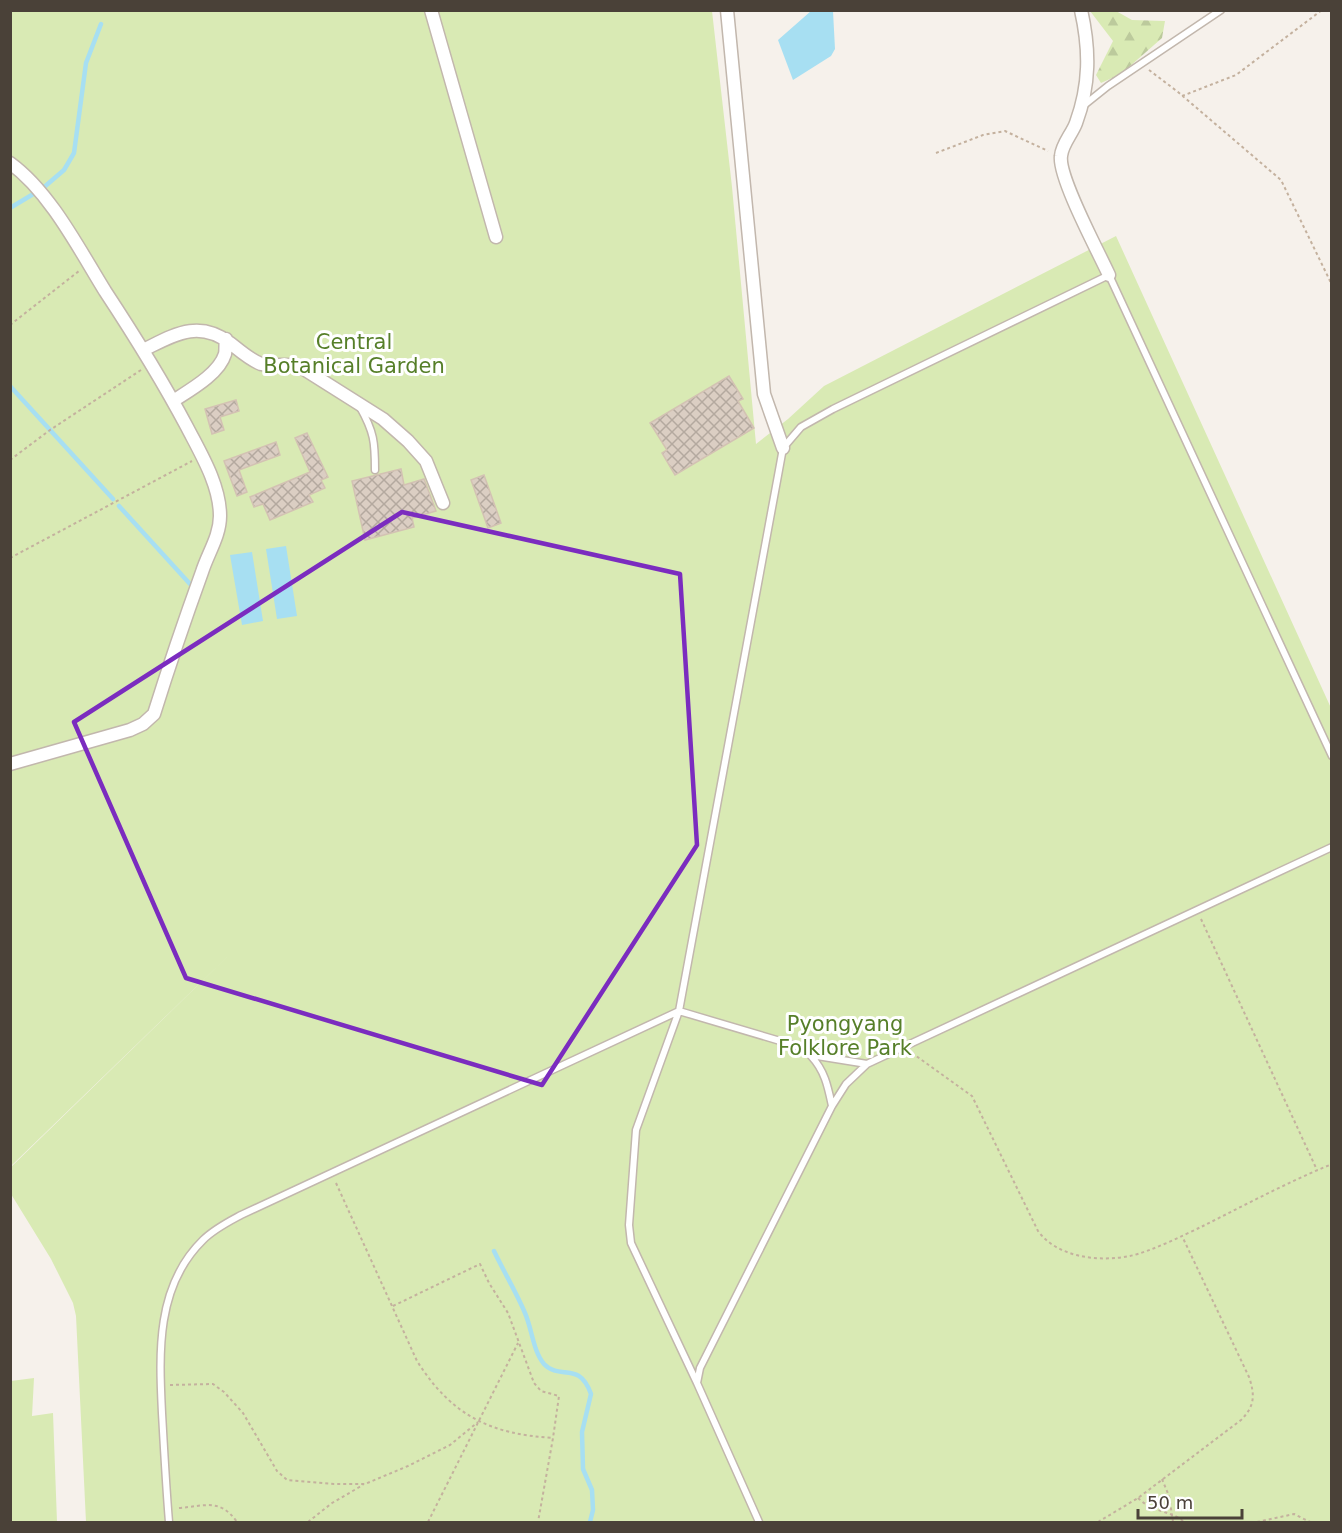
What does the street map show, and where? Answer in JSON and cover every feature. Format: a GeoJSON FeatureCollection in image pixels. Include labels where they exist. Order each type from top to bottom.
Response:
{"type":"FeatureCollection","features":[{"type":"Feature","properties":{"kind":"street"},"geometry":{"type":"LineString","coordinates":[[431,10],[496,237]]}},
{"type":"Feature","properties":{"kind":"street"},"geometry":{"type":"LineString","coordinates":[[727,10],[764,394],[783,448]]}},
{"type":"Feature","properties":{"kind":"street"},"geometry":{"type":"LineString","coordinates":[[1081,10],[1088,40],[1087,75],[1081,108],[1061,157],[1061,166],[1084,223],[1109,275]]}},
{"type":"Feature","properties":{"kind":"street"},"geometry":{"type":"LineString","coordinates":[[10,163],[41,193],[143,350],[202,455],[219,504],[218,531],[175,648],[154,714],[143,724],[130,730],[10,764]]}},
{"type":"Feature","properties":{"kind":"street"},"geometry":{"type":"LineString","coordinates":[[143,350],[190,330],[209,331],[262,364],[288,363],[299,366],[382,418],[408,441],[426,461],[443,503]]}},
{"type":"Feature","properties":{"kind":"street"},"geometry":{"type":"LineString","coordinates":[[173,401],[201,383],[217,366],[225,354],[225,339]]}},
{"type":"Feature","properties":{"kind":"lane"},"geometry":{"type":"LineString","coordinates":[[1081,108],[1221,10]]}},
{"type":"Feature","properties":{"kind":"lane"},"geometry":{"type":"LineString","coordinates":[[759,1522],[631,1243],[628,1225],[636,1130],[679,1011],[783,448],[801,428],[833,409],[1109,275],[1332,756]]}},
{"type":"Feature","properties":{"kind":"lane"},"geometry":{"type":"LineString","coordinates":[[358,404],[369,423],[375,441],[375,470]]}},
{"type":"Feature","properties":{"kind":"lane"},"geometry":{"type":"LineString","coordinates":[[697,1383],[700,1368],[832,1106],[846,1084],[867,1064],[1332,847]]}},
{"type":"Feature","properties":{"kind":"lane"},"geometry":{"type":"LineString","coordinates":[[169,1522],[161,1385],[161,1332],[172,1288],[189,1257],[203,1239],[224,1224],[679,1011],[797,1046],[811,1055],[820,1065],[828,1084],[832,1106]]}},
{"type":"Feature","properties":{"kind":"lane"},"geometry":{"type":"LineString","coordinates":[[811,1055],[867,1064]]}},
{"type":"Feature","properties":{"kind":"path"},"geometry":{"type":"LineString","coordinates":[[1182,96],[1236,75],[1322,10]]}},
{"type":"Feature","properties":{"kind":"path"},"geometry":{"type":"LineString","coordinates":[[1141,64],[1281,180],[1332,285]]}},
{"type":"Feature","properties":{"kind":"path"},"geometry":{"type":"LineString","coordinates":[[936,153],[983,135],[1005,131],[1061,157]]}},
{"type":"Feature","properties":{"kind":"path"},"geometry":{"type":"LineString","coordinates":[[10,325],[88,265]]}},
{"type":"Feature","properties":{"kind":"path"},"geometry":{"type":"LineString","coordinates":[[10,460],[50,430],[151,364]]}},
{"type":"Feature","properties":{"kind":"path"},"geometry":{"type":"LineString","coordinates":[[10,558],[178,470],[202,455]]}},
{"type":"Feature","properties":{"kind":"path"},"geometry":{"type":"LineString","coordinates":[[1197,911],[1317,1170]]}},
{"type":"Feature","properties":{"kind":"path"},"geometry":{"type":"LineString","coordinates":[[904,1047],[972,1096],[1038,1231],[1046,1241],[1065,1252],[1099,1259],[1131,1256],[1182,1236],[1332,1164]]}},
{"type":"Feature","properties":{"kind":"path"},"geometry":{"type":"LineString","coordinates":[[332,1174],[417,1361],[431,1382],[478,1422],[522,1436],[554,1438]]}},
{"type":"Feature","properties":{"kind":"path"},"geometry":{"type":"LineString","coordinates":[[1098,1522],[1138,1498],[1241,1419],[1250,1410],[1254,1400],[1250,1377],[1182,1236]]}},
{"type":"Feature","properties":{"kind":"path"},"geometry":{"type":"LineString","coordinates":[[393,1306],[480,1264],[508,1313],[534,1383],[541,1391],[559,1396],[554,1438],[538,1522]]}},
{"type":"Feature","properties":{"kind":"path"},"geometry":{"type":"LineString","coordinates":[[428,1522],[518,1341]]}},
{"type":"Feature","properties":{"kind":"path"},"geometry":{"type":"LineString","coordinates":[[161,1385],[213,1384],[224,1392],[243,1413],[277,1471],[287,1480],[334,1485],[365,1484]]}},
{"type":"Feature","properties":{"kind":"path"},"geometry":{"type":"LineString","coordinates":[[308,1522],[332,1503],[365,1484],[450,1445],[478,1422]]}},
{"type":"Feature","properties":{"kind":"path"},"geometry":{"type":"LineString","coordinates":[[1162,1479],[1169,1496],[1173,1522]]}},
{"type":"Feature","properties":{"kind":"path"},"geometry":{"type":"LineString","coordinates":[[1138,1498],[1153,1510],[1172,1515],[1184,1522]]}},
{"type":"Feature","properties":{"kind":"path"},"geometry":{"type":"LineString","coordinates":[[168,1509],[216,1504],[230,1512],[237,1522]]}},
{"type":"Feature","properties":{"kind":"path"},"geometry":{"type":"LineString","coordinates":[[1257,1522],[1288,1514],[1298,1515],[1310,1522]]}},
{"type":"Feature","properties":{"kind":"highlighted area"},"geometry":{"type":"Polygon","coordinates":[[[402,512],[680,574],[697,845],[542,1085],[186,978],[74,722],[402,512]]]}},
{"type":"Feature","properties":{"kind":"green space","name":"Pyongyang Folklore Park"},"geometry":{"type":"Polygon","coordinates":[[[11,11],[712,11],[732,187],[756,444],[824,386],[1116,236],[1331,708],[1331,1522],[86,1522],[76,1316],[73,1303],[51,1259],[11,1194],[11,1167],[228,956],[11,1166],[11,11]]]}},
{"type":"Feature","properties":{"kind":"green space"},"geometry":{"type":"Polygon","coordinates":[[[1090,11],[1116,11],[1132,20],[1165,21],[1162,38],[1121,74],[1101,83],[1096,75],[1113,41],[1090,11]]]}},
{"type":"Feature","properties":{"kind":"green space"},"geometry":{"type":"Polygon","coordinates":[[[34,1378],[32,1416],[53,1413],[57,1522],[11,1522],[11,1381],[34,1378]]]}},
{"type":"Feature","properties":{"kind":"water"},"geometry":{"type":"Polygon","coordinates":[[[811,11],[833,11],[835,49],[831,56],[793,80],[778,40],[811,11]]]}},
{"type":"Feature","properties":{"kind":"water"},"geometry":{"type":"Polygon","coordinates":[[[286,546],[297,616],[277,619],[266,549],[286,546]]]}},
{"type":"Feature","properties":{"kind":"water"},"geometry":{"type":"Polygon","coordinates":[[[252,552],[263,621],[242,625],[230,555],[252,552]]]}},
{"type":"Feature","properties":{"kind":"building"},"geometry":{"type":"Polygon","coordinates":[[[729,376],[743,399],[738,401],[754,428],[675,475],[662,453],[667,450],[650,423],[729,376]]]}},
{"type":"Feature","properties":{"kind":"building"},"geometry":{"type":"Polygon","coordinates":[[[236,400],[239,411],[220,417],[224,430],[212,434],[205,409],[236,400]]]}},
{"type":"Feature","properties":{"kind":"building"},"geometry":{"type":"Polygon","coordinates":[[[307,433],[328,477],[321,480],[325,488],[309,495],[313,502],[270,520],[263,504],[254,507],[250,497],[310,472],[295,438],[307,433]]]}},
{"type":"Feature","properties":{"kind":"building"},"geometry":{"type":"Polygon","coordinates":[[[276,442],[280,455],[239,470],[247,492],[237,496],[224,461],[276,442]]]}},
{"type":"Feature","properties":{"kind":"building"},"geometry":{"type":"Polygon","coordinates":[[[401,469],[404,485],[424,479],[436,511],[412,518],[414,527],[365,540],[352,481],[401,469]]]}},
{"type":"Feature","properties":{"kind":"building"},"geometry":{"type":"Polygon","coordinates":[[[484,475],[501,523],[488,528],[471,480],[484,475]]]}},
{"type":"Feature","properties":{"kind":"waterway"},"geometry":{"type":"LineString","coordinates":[[43,188],[64,170],[74,153],[86,63],[101,24]]}},
{"type":"Feature","properties":{"kind":"waterway"},"geometry":{"type":"LineString","coordinates":[[10,208],[35,193]]}},
{"type":"Feature","properties":{"kind":"waterway"},"geometry":{"type":"LineString","coordinates":[[10,386],[113,499]]}},
{"type":"Feature","properties":{"kind":"waterway"},"geometry":{"type":"LineString","coordinates":[[119,506],[190,584]]}},
{"type":"Feature","properties":{"kind":"waterway"},"geometry":{"type":"LineString","coordinates":[[494,1251],[525,1313],[540,1359],[550,1369],[581,1377],[591,1394],[582,1432],[583,1469],[592,1490],[593,1510],[590,1522]]}},
{"type":"Feature","properties":{"kind":"park label","name":"Central Botanical Garden"},"geometry":{"type":"Point","coordinates":[354,354]}}]}
